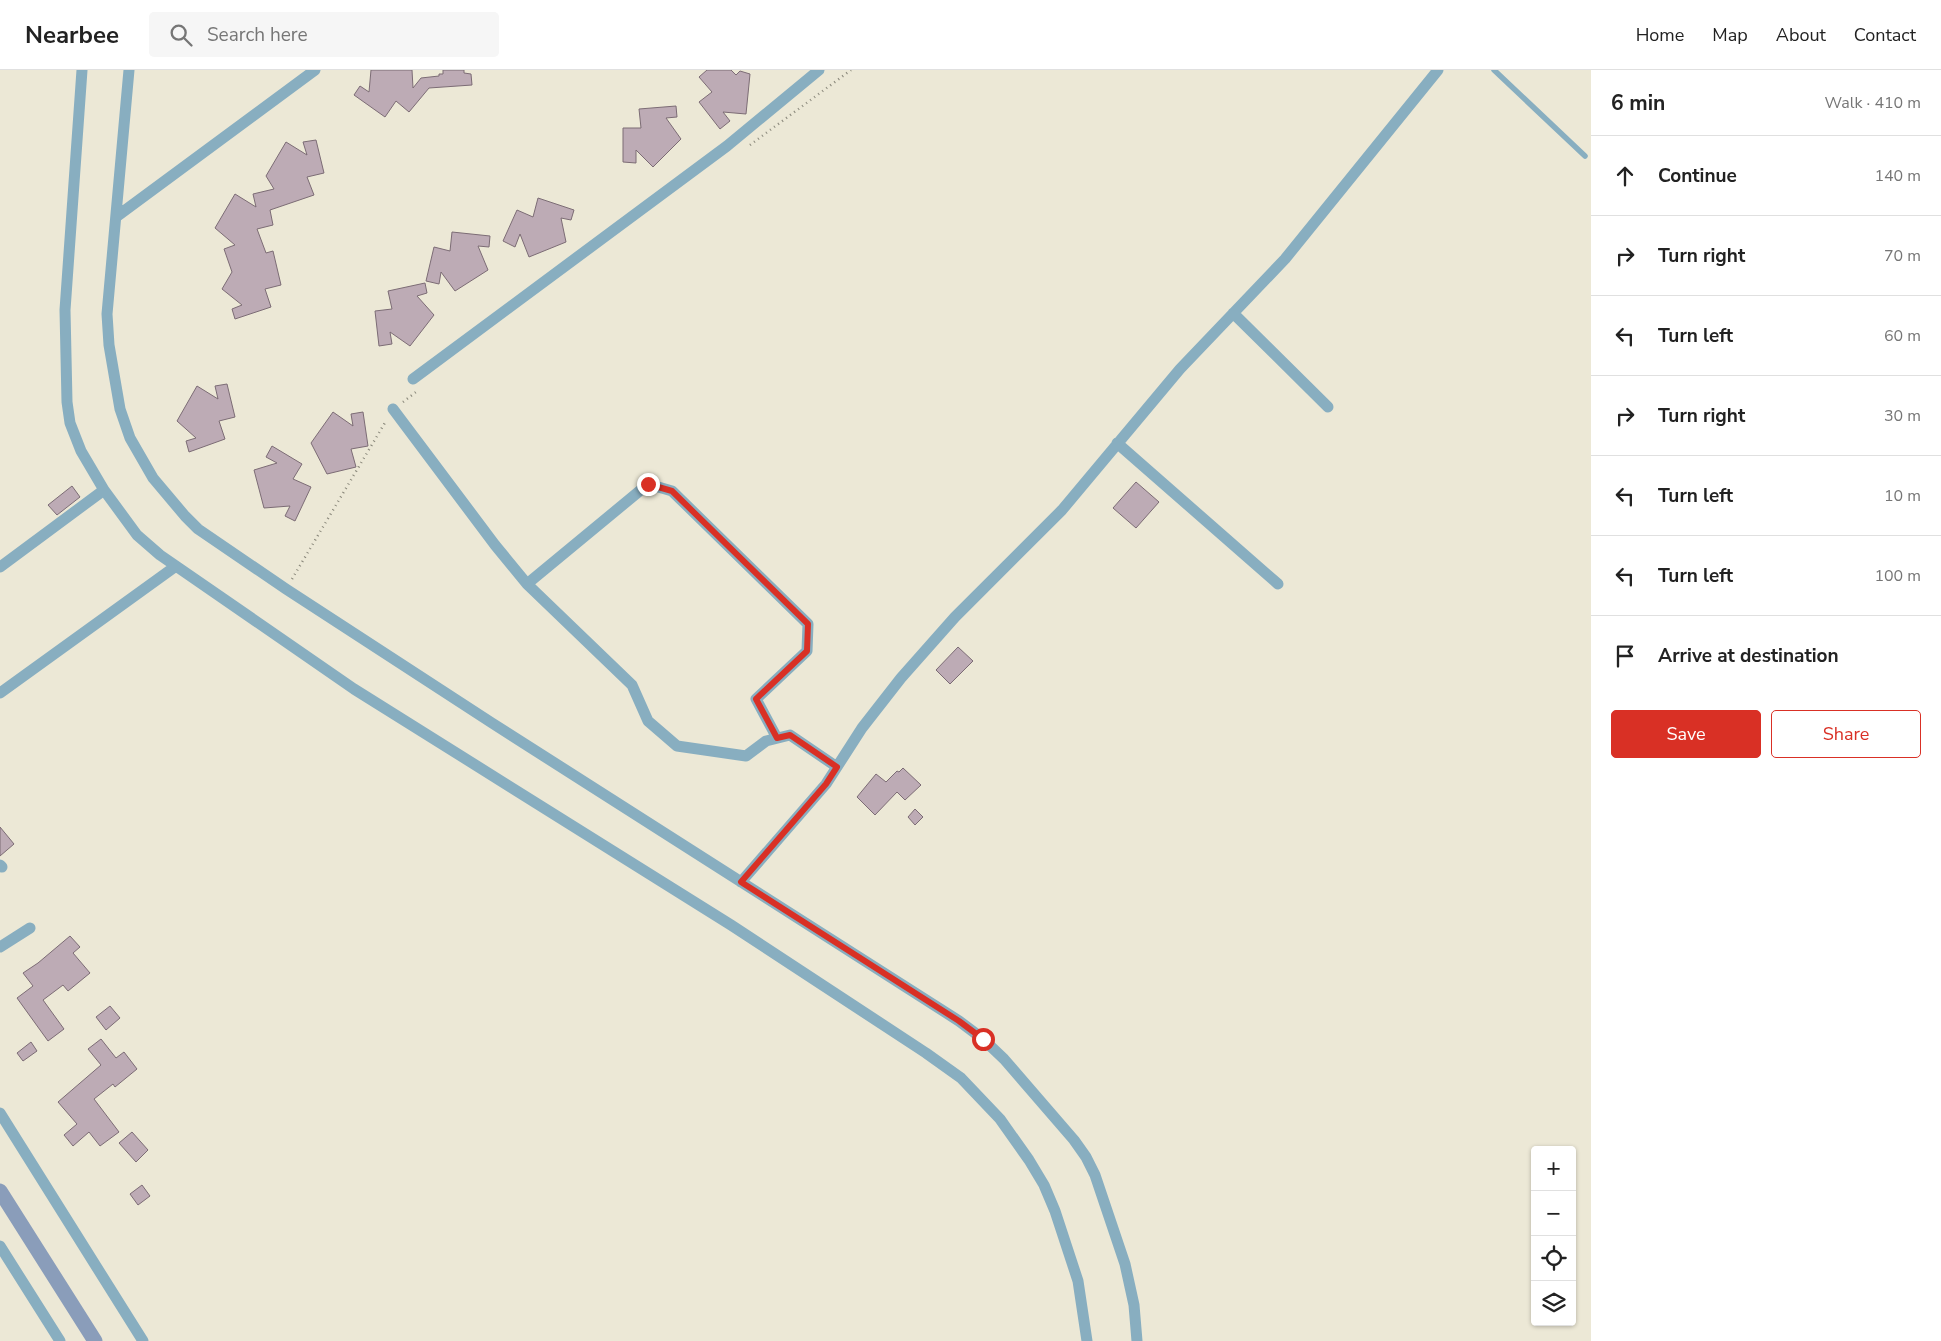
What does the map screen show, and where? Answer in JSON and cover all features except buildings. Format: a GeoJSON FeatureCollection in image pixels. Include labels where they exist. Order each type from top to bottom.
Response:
{"type":"FeatureCollection","features":[{"type":"Feature","properties":{"kind":"street"},"geometry":{"type":"LineString","coordinates":[[82,70],[65,310],[67,402],[70,423],[81,451],[104,490],[137,535],[149,547],[354,689],[731,925],[926,1052],[961,1078],[1000,1119],[1030,1160],[1044,1185],[1055,1211],[1078,1281],[1087,1341]]}},
{"type":"Feature","properties":{"kind":"street"},"geometry":{"type":"LineString","coordinates":[[129,70],[108,314],[109,345],[120,409],[130,438],[153,478],[198,529],[286,589],[959,1021],[983,1039],[1004,1059],[1074,1140],[1086,1157],[1095,1175],[1125,1264],[1132,1295],[1137,1341]]}},
{"type":"Feature","properties":{"kind":"street"},"geometry":{"type":"LineString","coordinates":[[116,218],[314,70]]}},
{"type":"Feature","properties":{"kind":"street"},"geometry":{"type":"LineString","coordinates":[[413,379],[727,146],[819,70]]}},
{"type":"Feature","properties":{"kind":"street"},"geometry":{"type":"LineString","coordinates":[[741,882],[826,784],[862,728],[901,678],[955,617],[1062,510],[1180,369],[1286,259],[1438,70]]}},
{"type":"Feature","properties":{"kind":"street"},"geometry":{"type":"LineString","coordinates":[[1233,313],[1328,407]]}},
{"type":"Feature","properties":{"kind":"street"},"geometry":{"type":"LineString","coordinates":[[393,409],[495,545],[527,584],[632,686],[648,721],[677,746],[746,756],[766,741],[790,735],[837,767]]}},
{"type":"Feature","properties":{"kind":"street"},"geometry":{"type":"LineString","coordinates":[[1117,443],[1278,584]]}},
{"type":"Feature","properties":{"kind":"street"},"geometry":{"type":"LineString","coordinates":[[527,584],[648,484],[672,491],[808,624],[807,651],[756,699],[777,738]]}},
{"type":"Feature","properties":{"kind":"street"},"geometry":{"type":"LineString","coordinates":[[0,566],[104,490]]}},
{"type":"Feature","properties":{"kind":"street"},"geometry":{"type":"LineString","coordinates":[[0,693],[176,566]]}},
{"type":"Feature","properties":{"kind":"street"},"geometry":{"type":"LineString","coordinates":[[0,948],[30,928]]}},
{"type":"Feature","properties":{"kind":"street"},"geometry":{"type":"LineString","coordinates":[[0,1113],[143,1341]]}},
{"type":"Feature","properties":{"kind":"street"},"geometry":{"type":"LineString","coordinates":[[0,1246],[60,1341]]}},
{"type":"Feature","properties":{"kind":"lane"},"geometry":{"type":"LineString","coordinates":[[1494,70],[1585,156]]}},
{"type":"Feature","properties":{"kind":"path"},"geometry":{"type":"LineString","coordinates":[[750,145],[851,70]]}},
{"type":"Feature","properties":{"kind":"path"},"geometry":{"type":"LineString","coordinates":[[286,589],[393,409],[417,391]]}},
{"type":"Feature","properties":{"kind":"waterway"},"geometry":{"type":"LineString","coordinates":[[0,1191],[95,1341]]}},
{"type":"Feature","properties":{"kind":"route"},"geometry":{"type":"LineString","coordinates":[[648,484],[672,491],[808,624],[807,651],[756,699],[777,738],[790,735],[837,767],[826,784],[741,882],[959,1021],[983,1039]]}}]}
